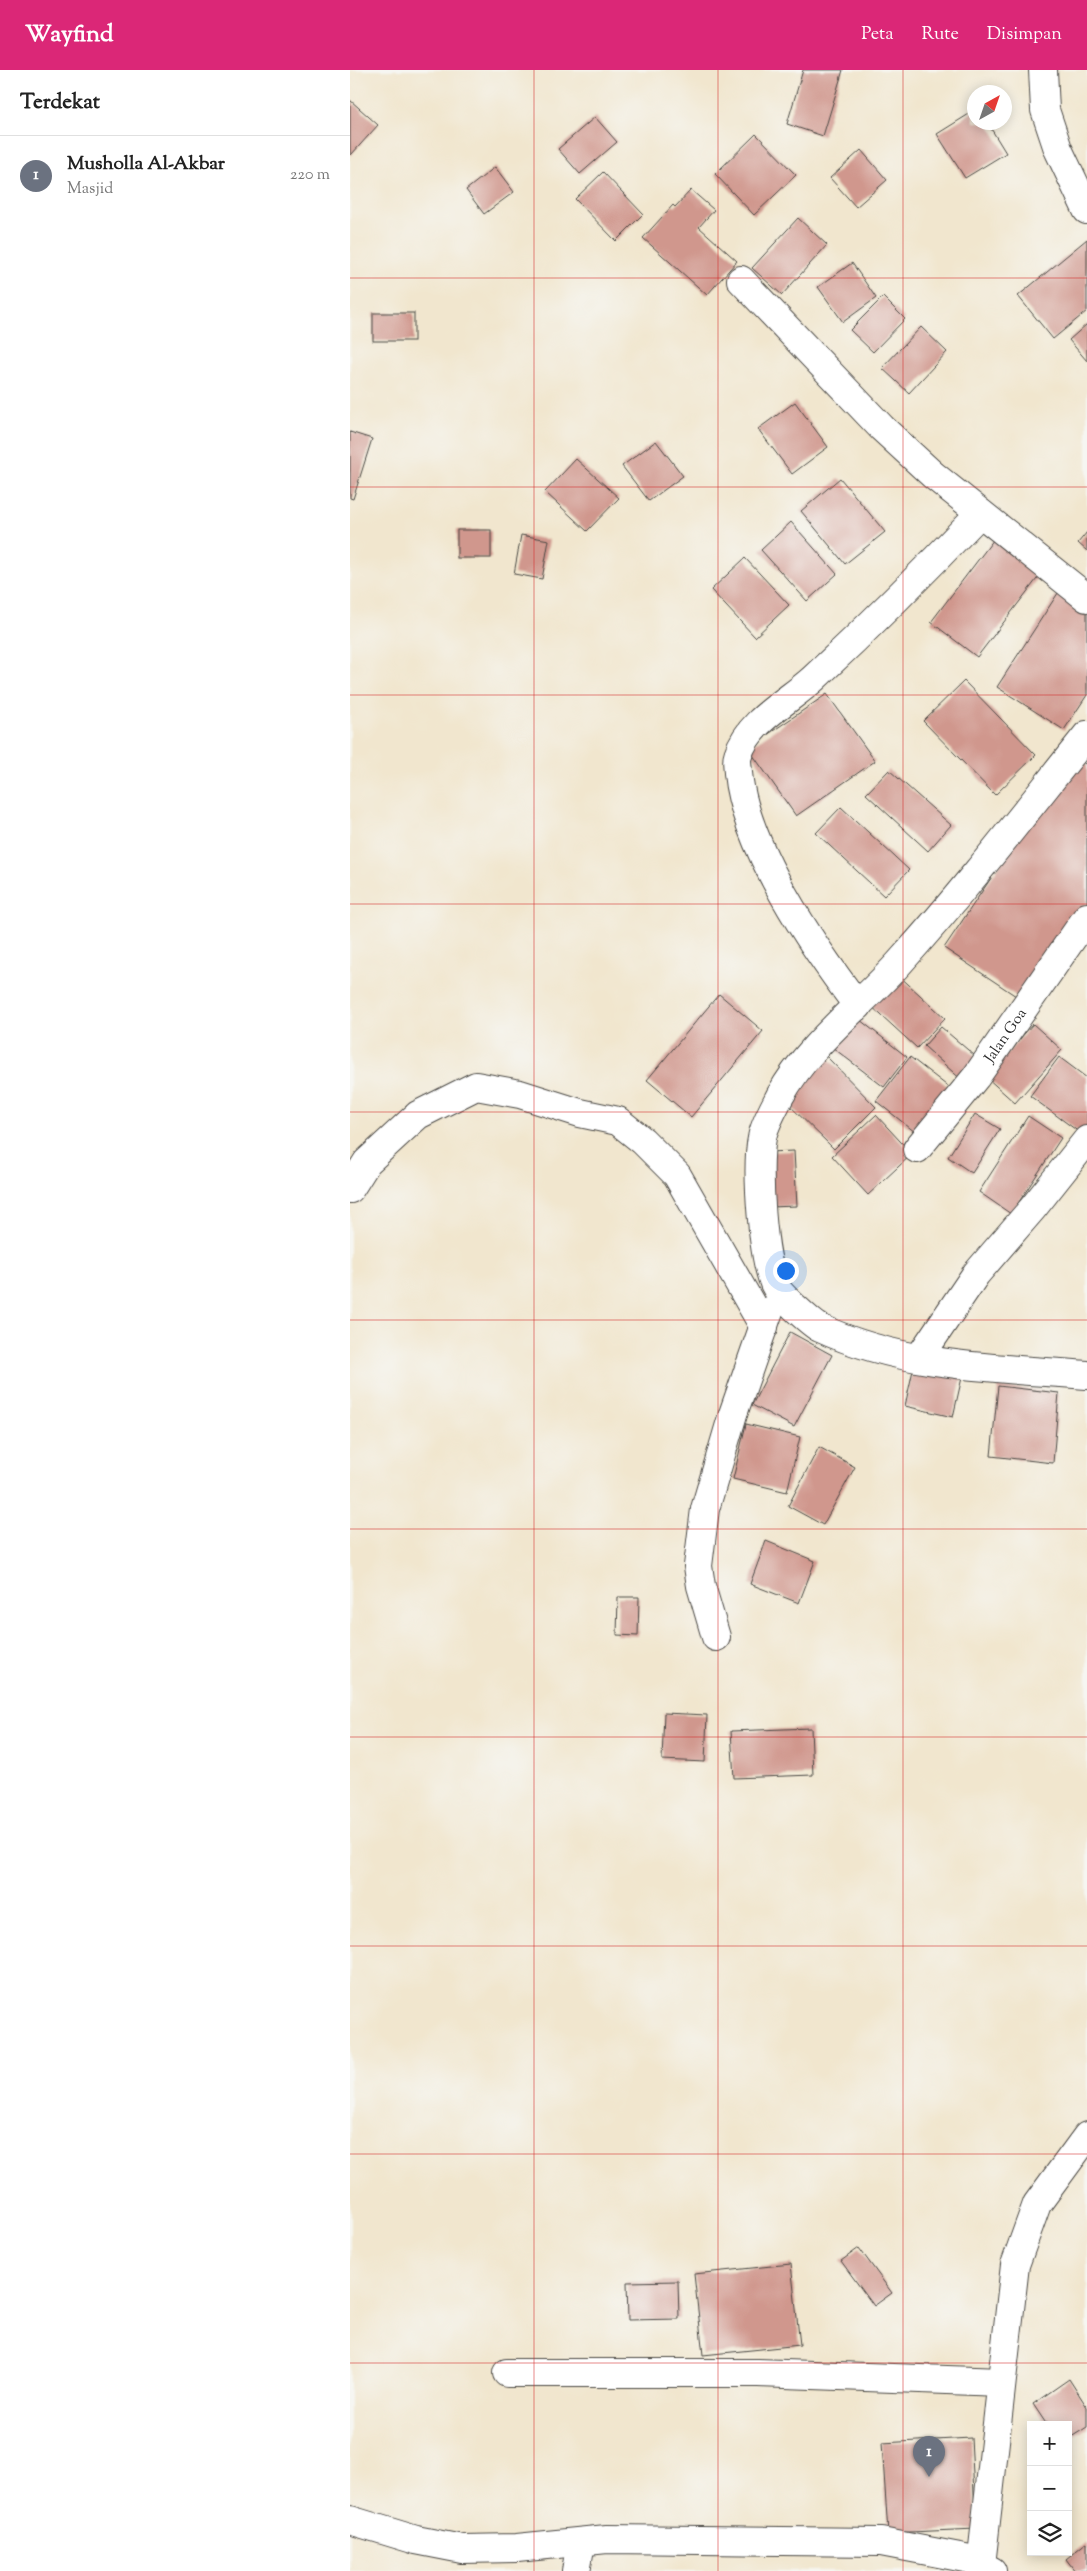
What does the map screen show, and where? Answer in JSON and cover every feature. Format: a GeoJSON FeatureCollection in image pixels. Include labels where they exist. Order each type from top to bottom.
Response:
{"type":"FeatureCollection","features":[{"type":"Feature","properties":{"kind":"street"},"geometry":{"type":"LineString","coordinates":[[1043,70],[1045,110],[1058,149],[1087,210]]}},
{"type":"Feature","properties":{"kind":"street"},"geometry":{"type":"LineString","coordinates":[[741,280],[882,428],[980,513],[1087,598]]}},
{"type":"Feature","properties":{"kind":"street"},"geometry":{"type":"LineString","coordinates":[[858,1006],[826,964],[758,847],[740,793],[737,756],[749,732],[812,680],[894,601],[980,513]]}},
{"type":"Feature","properties":{"kind":"street"},"geometry":{"type":"LineString","coordinates":[[716,1637],[701,1586],[698,1566],[699,1544],[705,1509],[733,1414],[776,1288],[763,1237],[762,1137],[781,1095],[801,1066],[832,1030],[858,1006],[954,901],[1087,735]]}},
{"type":"Feature","properties":{"kind":"street","name":"Jalan Goa"},"geometry":{"type":"LineString","coordinates":[[917,1150],[976,1077],[1087,917]]}},
{"type":"Feature","properties":{"kind":"street"},"geometry":{"type":"LineString","coordinates":[[350,1189],[367,1162],[418,1114],[476,1086],[520,1094],[618,1121],[677,1175],[764,1327]]}},
{"type":"Feature","properties":{"kind":"street"},"geometry":{"type":"LineString","coordinates":[[919,1358],[976,1274],[1087,1140]]}},
{"type":"Feature","properties":{"kind":"street"},"geometry":{"type":"LineString","coordinates":[[776,1288],[817,1327],[878,1350],[944,1363],[1087,1375]]}},
{"type":"Feature","properties":{"kind":"street"},"geometry":{"type":"LineString","coordinates":[[350,2520],[416,2540],[462,2549],[516,2548],[607,2539],[881,2542],[970,2559],[987,2568],[1002,2382],[1015,2264],[1037,2204],[1087,2136]]}},
{"type":"Feature","properties":{"kind":"street"},"geometry":{"type":"LineString","coordinates":[[507,2374],[758,2373],[1002,2382]]}},
{"type":"Feature","properties":{"kind":"street"},"geometry":{"type":"LineString","coordinates":[[576,2571],[581,2542]]}},
{"type":"Feature","properties":{"kind":"building"},"geometry":{"type":"Polygon","coordinates":[[[803,70],[843,70],[823,136],[787,124],[803,70]]]}},
{"type":"Feature","properties":{"kind":"building"},"geometry":{"type":"Polygon","coordinates":[[[350,100],[378,125],[351,155],[350,154],[350,100]]]}},
{"type":"Feature","properties":{"kind":"building"},"geometry":{"type":"Polygon","coordinates":[[[967,115],[967,130],[992,130],[1006,153],[965,178],[937,134],[967,115]]]}},
{"type":"Feature","properties":{"kind":"building"},"geometry":{"type":"Polygon","coordinates":[[[595,117],[617,142],[580,174],[558,149],[595,117]]]}},
{"type":"Feature","properties":{"kind":"building"},"geometry":{"type":"Polygon","coordinates":[[[756,134],[796,175],[754,215],[715,174],[756,134]]]}},
{"type":"Feature","properties":{"kind":"building"},"geometry":{"type":"Polygon","coordinates":[[[861,150],[887,180],[856,207],[830,178],[861,150]]]}},
{"type":"Feature","properties":{"kind":"building"},"geometry":{"type":"Polygon","coordinates":[[[495,167],[514,192],[484,214],[466,190],[495,167]]]}},
{"type":"Feature","properties":{"kind":"building"},"geometry":{"type":"Polygon","coordinates":[[[603,172],[643,214],[616,241],[575,199],[603,172]]]}},
{"type":"Feature","properties":{"kind":"building"},"geometry":{"type":"Polygon","coordinates":[[[691,190],[714,210],[699,227],[737,261],[707,295],[643,238],[673,205],[675,207],[691,190]]]}},
{"type":"Feature","properties":{"kind":"building"},"geometry":{"type":"Polygon","coordinates":[[[798,218],[827,245],[782,295],[752,268],[798,218]]]}},
{"type":"Feature","properties":{"kind":"building"},"geometry":{"type":"Polygon","coordinates":[[[1087,239],[1087,311],[1053,339],[1018,296],[1087,239]]]}},
{"type":"Feature","properties":{"kind":"building"},"geometry":{"type":"Polygon","coordinates":[[[852,263],[876,298],[843,322],[818,287],[852,263]]]}},
{"type":"Feature","properties":{"kind":"building"},"geometry":{"type":"Polygon","coordinates":[[[883,297],[905,319],[873,352],[850,330],[883,297]]]}},
{"type":"Feature","properties":{"kind":"building"},"geometry":{"type":"Polygon","coordinates":[[[373,313],[414,313],[414,341],[373,341],[373,313]]]}},
{"type":"Feature","properties":{"kind":"building"},"geometry":{"type":"Polygon","coordinates":[[[1087,324],[1087,361],[1069,340],[1087,324]]]}},
{"type":"Feature","properties":{"kind":"building"},"geometry":{"type":"Polygon","coordinates":[[[921,327],[947,352],[909,393],[882,368],[921,327]]]}},
{"type":"Feature","properties":{"kind":"building"},"geometry":{"type":"Polygon","coordinates":[[[795,402],[828,447],[792,474],[758,429],[795,402]]]}},
{"type":"Feature","properties":{"kind":"building"},"geometry":{"type":"Polygon","coordinates":[[[350,432],[372,439],[353,499],[350,498],[350,432]]]}},
{"type":"Feature","properties":{"kind":"building"},"geometry":{"type":"Polygon","coordinates":[[[656,441],[683,476],[649,501],[622,466],[656,441]]]}},
{"type":"Feature","properties":{"kind":"building"},"geometry":{"type":"Polygon","coordinates":[[[576,459],[619,498],[587,531],[545,492],[576,459]]]}},
{"type":"Feature","properties":{"kind":"building"},"geometry":{"type":"Polygon","coordinates":[[[840,478],[885,532],[845,564],[801,511],[840,478]]]}},
{"type":"Feature","properties":{"kind":"building"},"geometry":{"type":"Polygon","coordinates":[[[791,522],[837,574],[807,601],[761,550],[791,522]]]}},
{"type":"Feature","properties":{"kind":"building"},"geometry":{"type":"Polygon","coordinates":[[[457,530],[491,530],[491,558],[457,558],[457,530]]]}},
{"type":"Feature","properties":{"kind":"building"},"geometry":{"type":"Polygon","coordinates":[[[1087,532],[1087,551],[1078,543],[1087,532]]]}},
{"type":"Feature","properties":{"kind":"building"},"geometry":{"type":"Polygon","coordinates":[[[521,535],[549,540],[542,579],[514,574],[521,535]]]}},
{"type":"Feature","properties":{"kind":"building"},"geometry":{"type":"Polygon","coordinates":[[[994,539],[1040,575],[977,657],[931,622],[994,539]]]}},
{"type":"Feature","properties":{"kind":"building"},"geometry":{"type":"Polygon","coordinates":[[[745,558],[789,605],[755,637],[711,590],[745,558]]]}},
{"type":"Feature","properties":{"kind":"building"},"geometry":{"type":"Polygon","coordinates":[[[1060,590],[1087,608],[1087,695],[1064,730],[997,687],[1060,590]]]}},
{"type":"Feature","properties":{"kind":"building"},"geometry":{"type":"Polygon","coordinates":[[[964,681],[1036,755],[995,795],[923,721],[964,681]]]}},
{"type":"Feature","properties":{"kind":"building"},"geometry":{"type":"Polygon","coordinates":[[[827,694],[875,761],[796,816],[748,748],[827,694]]]}},
{"type":"Feature","properties":{"kind":"building"},"geometry":{"type":"Polygon","coordinates":[[[1073,756],[1087,765],[1087,903],[1022,1000],[944,948],[1073,756]]]}},
{"type":"Feature","properties":{"kind":"building"},"geometry":{"type":"Polygon","coordinates":[[[889,770],[951,825],[928,851],[866,794],[889,770]]]}},
{"type":"Feature","properties":{"kind":"building"},"geometry":{"type":"Polygon","coordinates":[[[841,807],[909,870],[884,896],[816,833],[841,807]]]}},
{"type":"Feature","properties":{"kind":"building"},"geometry":{"type":"Polygon","coordinates":[[[896,973],[945,1018],[917,1048],[869,1004],[896,973]]]}},
{"type":"Feature","properties":{"kind":"building"},"geometry":{"type":"Polygon","coordinates":[[[719,994],[763,1031],[691,1117],[647,1080],[719,994]]]}},
{"type":"Feature","properties":{"kind":"building"},"geometry":{"type":"Polygon","coordinates":[[[855,1016],[907,1057],[884,1087],[832,1047],[855,1016]]]}},
{"type":"Feature","properties":{"kind":"building"},"geometry":{"type":"Polygon","coordinates":[[[1033,1024],[1062,1050],[1015,1103],[986,1077],[1033,1024]]]}},
{"type":"Feature","properties":{"kind":"building"},"geometry":{"type":"Polygon","coordinates":[[[941,1027],[981,1061],[964,1082],[924,1046],[941,1027]]]}},
{"type":"Feature","properties":{"kind":"building"},"geometry":{"type":"Polygon","coordinates":[[[825,1055],[876,1107],[834,1149],[782,1098],[825,1055]]]}},
{"type":"Feature","properties":{"kind":"building"},"geometry":{"type":"Polygon","coordinates":[[[910,1057],[955,1092],[920,1136],[876,1101],[910,1057]]]}},
{"type":"Feature","properties":{"kind":"building"},"geometry":{"type":"Polygon","coordinates":[[[1059,1057],[1087,1078],[1087,1129],[1083,1135],[1030,1096],[1059,1057]]]}},
{"type":"Feature","properties":{"kind":"building"},"geometry":{"type":"Polygon","coordinates":[[[975,1114],[1000,1129],[972,1173],[948,1157],[975,1114]]]}},
{"type":"Feature","properties":{"kind":"building"},"geometry":{"type":"Polygon","coordinates":[[[876,1115],[912,1154],[868,1195],[832,1156],[876,1115]]]}},
{"type":"Feature","properties":{"kind":"building"},"geometry":{"type":"Polygon","coordinates":[[[1028,1116],[1061,1138],[1011,1214],[979,1192],[1028,1116]]]}},
{"type":"Feature","properties":{"kind":"building"},"geometry":{"type":"Polygon","coordinates":[[[794,1151],[797,1206],[769,1207],[766,1152],[794,1151]]]}},
{"type":"Feature","properties":{"kind":"building"},"geometry":{"type":"Polygon","coordinates":[[[790,1332],[832,1355],[794,1427],[752,1405],[790,1332]]]}},
{"type":"Feature","properties":{"kind":"building"},"geometry":{"type":"Polygon","coordinates":[[[915,1361],[963,1373],[953,1417],[905,1406],[915,1361]]]}},
{"type":"Feature","properties":{"kind":"building"},"geometry":{"type":"Polygon","coordinates":[[[998,1386],[1059,1393],[1053,1463],[991,1456],[998,1386]]]}},
{"type":"Feature","properties":{"kind":"building"},"geometry":{"type":"Polygon","coordinates":[[[746,1424],[800,1437],[787,1492],[733,1479],[746,1424]]]}},
{"type":"Feature","properties":{"kind":"building"},"geometry":{"type":"Polygon","coordinates":[[[819,1447],[855,1467],[823,1525],[788,1506],[819,1447]]]}},
{"type":"Feature","properties":{"kind":"building"},"geometry":{"type":"Polygon","coordinates":[[[766,1541],[815,1561],[799,1603],[750,1584],[766,1541]]]}},
{"type":"Feature","properties":{"kind":"building"},"geometry":{"type":"Polygon","coordinates":[[[618,1597],[639,1597],[638,1636],[617,1635],[618,1597]]]}},
{"type":"Feature","properties":{"kind":"building"},"geometry":{"type":"Polygon","coordinates":[[[664,1713],[707,1715],[705,1762],[662,1760],[664,1713]]]}},
{"type":"Feature","properties":{"kind":"building"},"geometry":{"type":"Polygon","coordinates":[[[811,1728],[813,1775],[734,1778],[731,1731],[811,1728]]]}},
{"type":"Feature","properties":{"kind":"building"},"geometry":{"type":"Polygon","coordinates":[[[859,2248],[892,2293],[874,2306],[841,2261],[859,2248]]]}},
{"type":"Feature","properties":{"kind":"building"},"geometry":{"type":"Polygon","coordinates":[[[791,2264],[800,2345],[703,2355],[694,2274],[791,2264]]]}},
{"type":"Feature","properties":{"kind":"building"},"geometry":{"type":"Polygon","coordinates":[[[678,2281],[679,2319],[628,2320],[627,2282],[678,2281]]]}},
{"type":"Feature","properties":{"kind":"building"},"geometry":{"type":"Polygon","coordinates":[[[1069,2379],[1087,2407],[1087,2427],[1072,2436],[1072,2421],[1044,2421],[1033,2404],[1069,2379]]]}},
{"type":"Feature","properties":{"kind":"building"},"geometry":{"type":"Polygon","coordinates":[[[971,2438],[976,2529],[888,2533],[882,2443],[971,2438]]]}},
{"type":"Feature","properties":{"kind":"building"},"geometry":{"type":"Polygon","coordinates":[[[1087,2542],[1087,2571],[1075,2571],[1066,2559],[1087,2542]]]}},
{"type":"Feature","properties":{"kind":"place","name":"Musholla Al-Akbar"},"geometry":{"type":"Point","coordinates":[929,2477]}}]}
